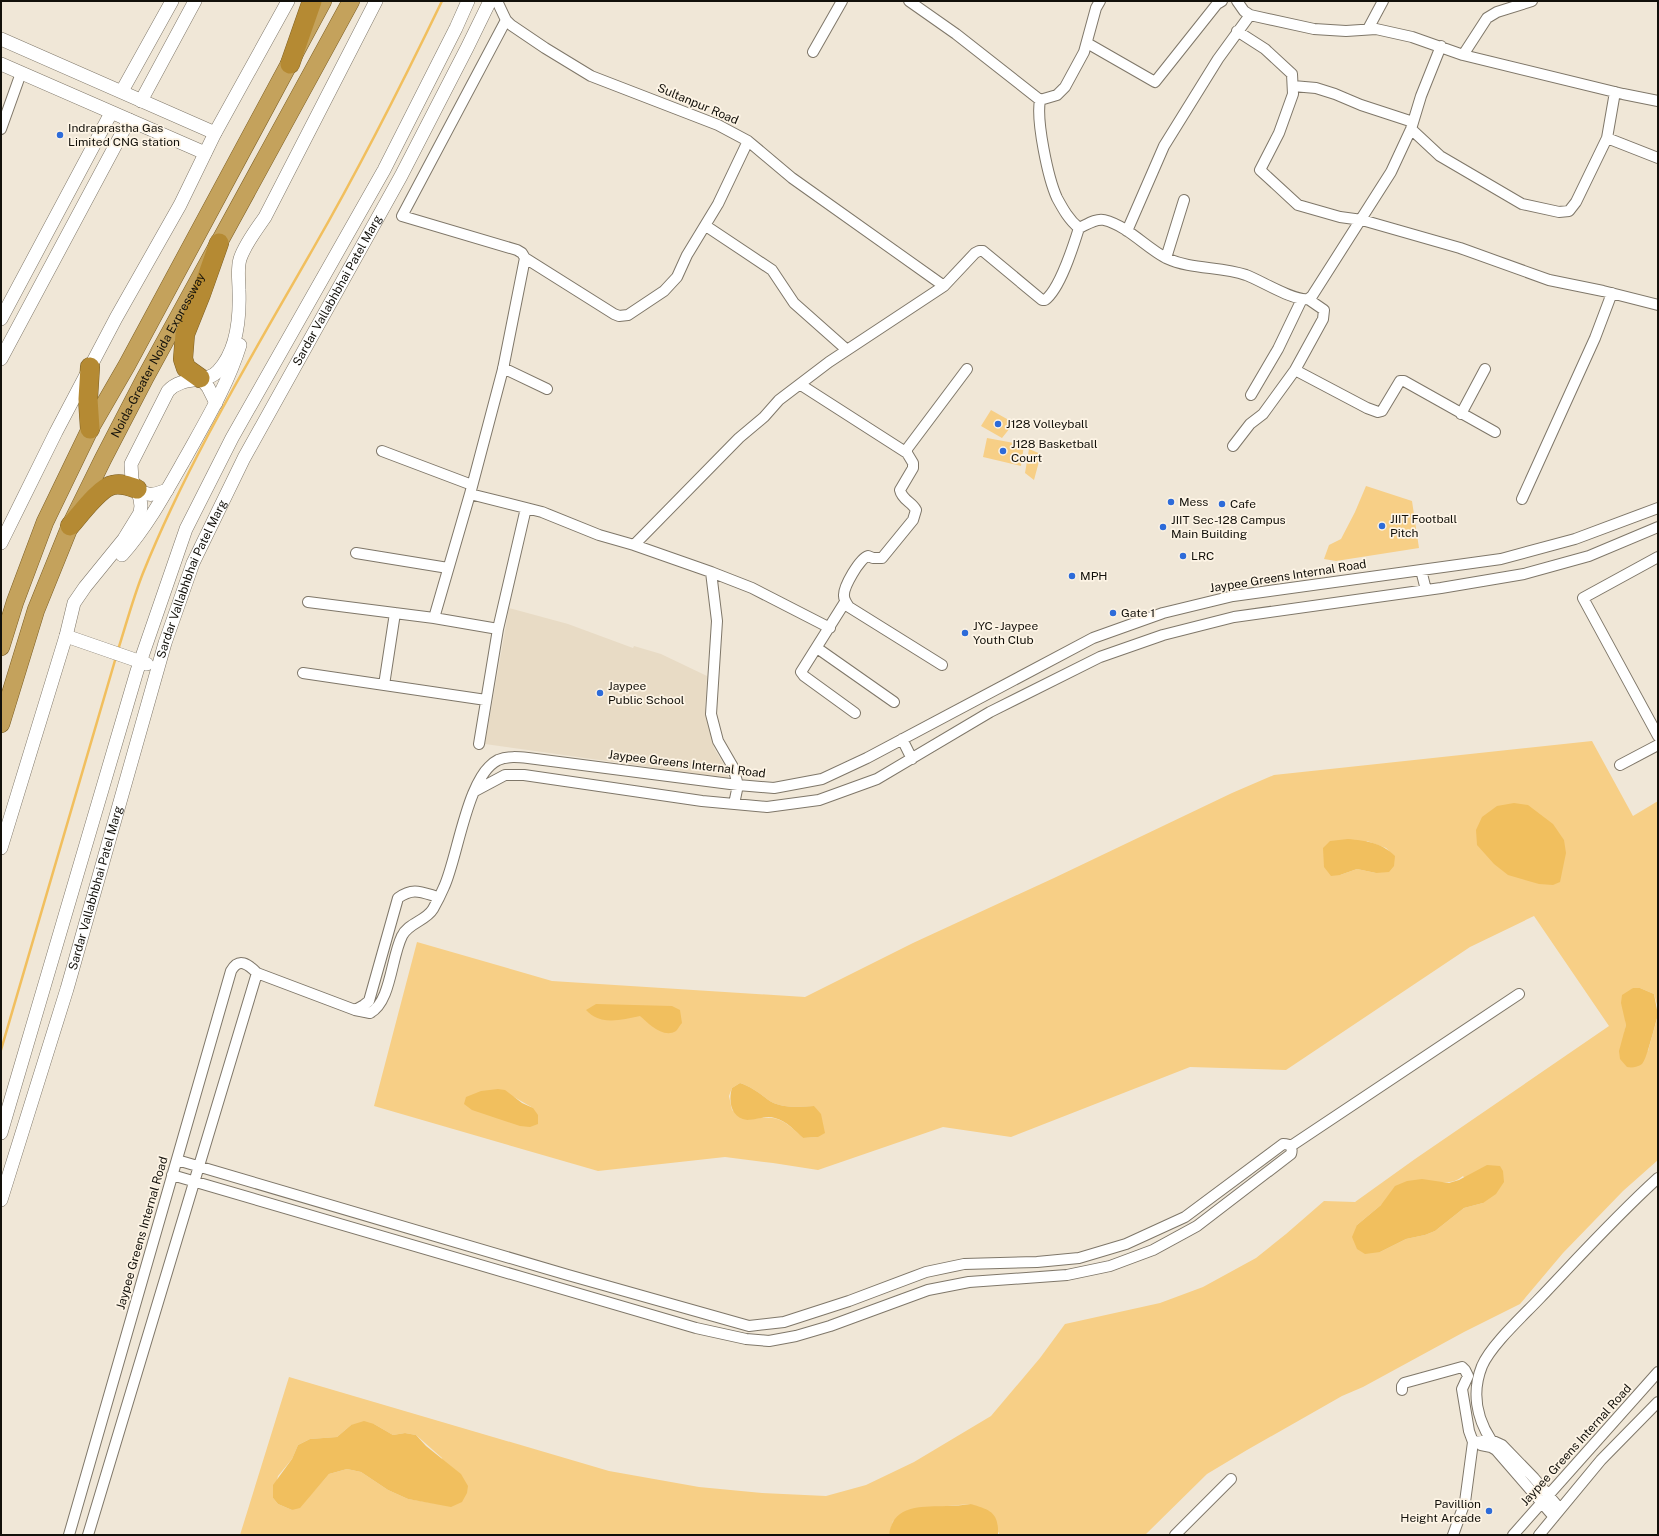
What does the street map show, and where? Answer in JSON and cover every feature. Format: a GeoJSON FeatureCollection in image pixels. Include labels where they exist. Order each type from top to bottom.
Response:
{"type":"FeatureCollection","features":[{"type":"Feature","properties":{"kind":"highway"},"geometry":{"type":"LineString","coordinates":[[290,64],[312,1]]}},
{"type":"Feature","properties":{"kind":"highway","name":"Noida-Greater Noida Expressway"},"geometry":{"type":"LineString","coordinates":[[1,647],[15,602],[45,522],[90,429],[323,1]]}},
{"type":"Feature","properties":{"kind":"highway","name":"Noida-Greater Noida Expressway"},"geometry":{"type":"LineString","coordinates":[[1,724],[36,610],[70,526],[102,459],[351,1]]}},
{"type":"Feature","properties":{"kind":"highway"},"geometry":{"type":"LineString","coordinates":[[200,378],[186,368],[183,359],[185,334],[219,243]]}},
{"type":"Feature","properties":{"kind":"highway"},"geometry":{"type":"LineString","coordinates":[[90,367],[88,399],[90,429]]}},
{"type":"Feature","properties":{"kind":"highway"},"geometry":{"type":"LineString","coordinates":[[70,526],[92,500],[111,485],[126,484],[137,489]]}},
{"type":"Feature","properties":{"kind":"street"},"geometry":{"type":"LineString","coordinates":[[122,91],[172,1]]}},
{"type":"Feature","properties":{"kind":"street"},"geometry":{"type":"LineString","coordinates":[[141,100],[195,1]]}},
{"type":"Feature","properties":{"kind":"street"},"geometry":{"type":"LineString","coordinates":[[1,543],[90,367],[180,205],[215,133],[288,1]]}},
{"type":"Feature","properties":{"kind":"street"},"geometry":{"type":"LineString","coordinates":[[1,848],[66,636],[74,603],[84,587],[124,539],[140,513],[141,506],[137,489],[130,473],[133,458],[168,391],[173,385],[180,382],[212,376],[218,372],[233,345],[238,326],[240,309],[240,260],[247,245],[265,217],[376,1]]}},
{"type":"Feature","properties":{"kind":"street","name":"Sardar Vallabhbhai Patel Marg"},"geometry":{"type":"LineString","coordinates":[[1,1133],[130,658],[186,529],[232,438],[384,170],[456,28],[468,1]]}},
{"type":"Feature","properties":{"kind":"street","name":"Sardar Vallabhbhai Patel Marg"},"geometry":{"type":"LineString","coordinates":[[1,1200],[67,990],[165,643],[193,563],[244,458],[401,176],[490,1]]}},
{"type":"Feature","properties":{"kind":"street","name":"Sultanpur Road"},"geometry":{"type":"LineString","coordinates":[[497,1],[506,20],[545,48],[591,76],[718,125],[748,141],[792,178],[944,286]]}},
{"type":"Feature","properties":{"kind":"street"},"geometry":{"type":"LineString","coordinates":[[813,52],[842,1]]}},
{"type":"Feature","properties":{"kind":"street"},"geometry":{"type":"LineString","coordinates":[[908,1],[951,30],[1040,100]]}},
{"type":"Feature","properties":{"kind":"street"},"geometry":{"type":"LineString","coordinates":[[1040,100],[1057,95],[1062,91],[1084,52],[1096,8],[1100,1]]}},
{"type":"Feature","properties":{"kind":"street"},"geometry":{"type":"LineString","coordinates":[[1087,43],[1155,82],[1217,4],[1222,1]]}},
{"type":"Feature","properties":{"kind":"street"},"geometry":{"type":"LineString","coordinates":[[1237,1],[1244,11],[1250,15],[1314,29],[1346,31],[1376,29],[1412,37],[1463,55],[1615,92],[1658,100]]}},
{"type":"Feature","properties":{"kind":"street"},"geometry":{"type":"LineString","coordinates":[[1368,29],[1383,1]]}},
{"type":"Feature","properties":{"kind":"street"},"geometry":{"type":"LineString","coordinates":[[1463,55],[1487,18],[1497,12],[1531,1]]}},
{"type":"Feature","properties":{"kind":"street"},"geometry":{"type":"LineString","coordinates":[[1126,231],[1164,146],[1214,65],[1237,31],[1250,15]]}},
{"type":"Feature","properties":{"kind":"street"},"geometry":{"type":"LineString","coordinates":[[506,20],[402,216],[518,250],[525,258],[614,314],[624,316],[632,313],[671,285],[677,277],[687,255],[706,226],[727,187],[748,141]]}},
{"type":"Feature","properties":{"kind":"street"},"geometry":{"type":"LineString","coordinates":[[1237,31],[1265,49],[1292,74],[1293,94],[1279,133],[1260,170],[1298,205],[1340,217],[1362,220],[1460,248],[1549,280],[1658,306]]}},
{"type":"Feature","properties":{"kind":"street"},"geometry":{"type":"LineString","coordinates":[[1,40],[122,91],[215,133]]}},
{"type":"Feature","properties":{"kind":"street"},"geometry":{"type":"LineString","coordinates":[[1252,395],[1305,299],[1312,296],[1362,220],[1391,172],[1412,126],[1421,96],[1441,46]]}},
{"type":"Feature","properties":{"kind":"street"},"geometry":{"type":"LineString","coordinates":[[1,64],[205,153]]}},
{"type":"Feature","properties":{"kind":"street"},"geometry":{"type":"LineString","coordinates":[[2,126],[21,73]]}},
{"type":"Feature","properties":{"kind":"street"},"geometry":{"type":"LineString","coordinates":[[1293,86],[1316,88],[1412,126],[1440,156],[1522,204],[1559,212],[1569,211],[1576,202],[1608,138],[1615,92]]}},
{"type":"Feature","properties":{"kind":"street"},"geometry":{"type":"LineString","coordinates":[[1040,100],[1039,109],[1044,151],[1057,196],[1068,217],[1079,228]]}},
{"type":"Feature","properties":{"kind":"street"},"geometry":{"type":"LineString","coordinates":[[1,319],[111,113]]}},
{"type":"Feature","properties":{"kind":"street"},"geometry":{"type":"LineString","coordinates":[[1,359],[129,120]]}},
{"type":"Feature","properties":{"kind":"street"},"geometry":{"type":"LineString","coordinates":[[1608,138],[1658,158]]}},
{"type":"Feature","properties":{"kind":"street"},"geometry":{"type":"LineString","coordinates":[[1166,258],[1184,200]]}},
{"type":"Feature","properties":{"kind":"street"},"geometry":{"type":"LineString","coordinates":[[74,603],[93,589],[137,538],[153,515],[216,403],[232,370],[242,339],[244,330],[248,264],[265,217]]}},
{"type":"Feature","properties":{"kind":"street"},"geometry":{"type":"LineString","coordinates":[[634,545],[739,438],[764,417],[779,400],[847,350],[944,286],[975,253],[983,251],[1042,300],[1046,300],[1052,293],[1070,258],[1079,228],[1095,221],[1103,220],[1126,231],[1166,258],[1187,266],[1245,275],[1305,299],[1324,310],[1323,319],[1295,370],[1263,414],[1250,424],[1233,446]]}},
{"type":"Feature","properties":{"kind":"street"},"geometry":{"type":"LineString","coordinates":[[706,226],[772,270],[794,303],[847,350]]}},
{"type":"Feature","properties":{"kind":"street"},"geometry":{"type":"LineString","coordinates":[[434,618],[504,368],[525,258]]}},
{"type":"Feature","properties":{"kind":"street"},"geometry":{"type":"LineString","coordinates":[[1522,499],[1595,338],[1612,294]]}},
{"type":"Feature","properties":{"kind":"street"},"geometry":{"type":"LineString","coordinates":[[504,368],[547,389]]}},
{"type":"Feature","properties":{"kind":"street"},"geometry":{"type":"LineString","coordinates":[[907,453],[910,443],[967,369]]}},
{"type":"Feature","properties":{"kind":"street"},"geometry":{"type":"LineString","coordinates":[[1295,370],[1366,408],[1378,412],[1382,412],[1400,381],[1404,381],[1495,432]]}},
{"type":"Feature","properties":{"kind":"street"},"geometry":{"type":"LineString","coordinates":[[1461,414],[1485,370]]}},
{"type":"Feature","properties":{"kind":"street"},"geometry":{"type":"LineString","coordinates":[[200,378],[208,387],[216,403]]}},
{"type":"Feature","properties":{"kind":"street"},"geometry":{"type":"LineString","coordinates":[[801,385],[907,453],[913,463],[913,468],[900,490],[903,498],[915,507],[916,514],[913,520],[882,558],[868,556],[861,560],[845,589],[845,602],[849,608],[855,612],[942,665]]}},
{"type":"Feature","properties":{"kind":"street"},"geometry":{"type":"LineString","coordinates":[[382,451],[471,489],[559,518],[599,535],[634,545],[712,572],[752,588],[830,628]]}},
{"type":"Feature","properties":{"kind":"street"},"geometry":{"type":"LineString","coordinates":[[137,489],[146,495],[153,495],[167,490]]}},
{"type":"Feature","properties":{"kind":"street"},"geometry":{"type":"LineString","coordinates":[[479,744],[498,629],[526,508]]}},
{"type":"Feature","properties":{"kind":"street","name":"Jaypee Greens Internal Road"},"geometry":{"type":"LineString","coordinates":[[69,1535],[231,971],[234,966],[241,963],[248,964],[257,973],[354,1010],[370,1013],[377,1010],[387,986],[402,936],[407,928],[433,910],[438,897],[445,887],[466,815],[475,790],[484,772],[497,761],[512,756],[738,785],[774,788],[822,779],[867,758],[1093,638],[1163,613],[1233,596],[1501,559],[1575,539],[1658,508]]}},
{"type":"Feature","properties":{"kind":"street"},"geometry":{"type":"LineString","coordinates":[[475,790],[505,775],[524,775],[702,801],[767,807],[819,800],[877,779],[990,712],[1100,657],[1164,635],[1234,617],[1426,590],[1524,574],[1589,556],[1658,527]]}},
{"type":"Feature","properties":{"kind":"street"},"geometry":{"type":"LineString","coordinates":[[356,553],[448,568]]}},
{"type":"Feature","properties":{"kind":"street"},"geometry":{"type":"LineString","coordinates":[[1657,560],[1583,598],[1658,736]]}},
{"type":"Feature","properties":{"kind":"street"},"geometry":{"type":"LineString","coordinates":[[1421,570],[1426,590]]}},
{"type":"Feature","properties":{"kind":"street"},"geometry":{"type":"LineString","coordinates":[[712,572],[717,621],[711,714],[718,741],[733,768],[738,785],[734,804]]}},
{"type":"Feature","properties":{"kind":"street"},"geometry":{"type":"LineString","coordinates":[[308,602],[434,618],[498,629]]}},
{"type":"Feature","properties":{"kind":"street"},"geometry":{"type":"LineString","coordinates":[[845,602],[830,628],[802,670],[802,674],[855,714]]}},
{"type":"Feature","properties":{"kind":"street"},"geometry":{"type":"LineString","coordinates":[[384,685],[395,613]]}},
{"type":"Feature","properties":{"kind":"street"},"geometry":{"type":"LineString","coordinates":[[66,636],[158,668]]}},
{"type":"Feature","properties":{"kind":"street"},"geometry":{"type":"LineString","coordinates":[[817,648],[894,702]]}},
{"type":"Feature","properties":{"kind":"street"},"geometry":{"type":"LineString","coordinates":[[303,673],[486,700]]}},
{"type":"Feature","properties":{"kind":"street"},"geometry":{"type":"LineString","coordinates":[[902,739],[912,758]]}},
{"type":"Feature","properties":{"kind":"street"},"geometry":{"type":"LineString","coordinates":[[1620,765],[1658,744]]}},
{"type":"Feature","properties":{"kind":"street"},"geometry":{"type":"LineString","coordinates":[[354,1010],[369,1001],[398,898],[408,891],[422,892],[438,897]]}},
{"type":"Feature","properties":{"kind":"street"},"geometry":{"type":"LineString","coordinates":[[88,1535],[257,973]]}},
{"type":"Feature","properties":{"kind":"street"},"geometry":{"type":"LineString","coordinates":[[1291,1146],[1519,994]]}},
{"type":"Feature","properties":{"kind":"street"},"geometry":{"type":"LineString","coordinates":[[177,1160],[749,1326],[784,1322],[849,1302],[926,1272],[964,1264],[1037,1262],[1079,1258],[1126,1244],[1185,1217],[1283,1144],[1288,1144],[1291,1146]]}},
{"type":"Feature","properties":{"kind":"street"},"geometry":{"type":"LineString","coordinates":[[172,1175],[703,1330],[746,1339],[769,1341],[796,1336],[830,1326],[928,1290],[969,1282],[1067,1275],[1110,1266],[1153,1250],[1197,1226],[1291,1154],[1291,1146]]}},
{"type":"Feature","properties":{"kind":"street"},"geometry":{"type":"LineString","coordinates":[[1557,1513],[1502,1445],[1491,1440],[1484,1430],[1480,1419],[1476,1395],[1476,1387],[1482,1366],[1489,1354],[1517,1322],[1605,1230],[1658,1178]]}},
{"type":"Feature","properties":{"kind":"street"},"geometry":{"type":"LineString","coordinates":[[654,1316],[658,1300]]}},
{"type":"Feature","properties":{"kind":"street"},"geometry":{"type":"LineString","coordinates":[[1402,1390],[1404,1383],[1462,1367],[1468,1376],[1462,1389],[1469,1431],[1473,1444],[1465,1502],[1453,1535]]}},
{"type":"Feature","properties":{"kind":"street","name":"Jaypee Greens Internal Road"},"geometry":{"type":"LineString","coordinates":[[1513,1535],[1658,1372]]}},
{"type":"Feature","properties":{"kind":"street"},"geometry":{"type":"LineString","coordinates":[[1538,1535],[1601,1460],[1658,1402]]}},
{"type":"Feature","properties":{"kind":"street"},"geometry":{"type":"LineString","coordinates":[[1473,1444],[1491,1440]]}},
{"type":"Feature","properties":{"kind":"street"},"geometry":{"type":"LineString","coordinates":[[1473,1444],[1491,1447],[1496,1450],[1545,1499]]}},
{"type":"Feature","properties":{"kind":"street"},"geometry":{"type":"LineString","coordinates":[[1175,1535],[1231,1479]]}},
{"type":"Feature","properties":{"kind":"shaded area","name":"J128 Volleyball"},"geometry":{"type":"Polygon","coordinates":[[[991,410],[1014,423],[1002,438],[981,426],[991,410]]]}},
{"type":"Feature","properties":{"kind":"shaded area","name":"J128 Basketball Court"},"geometry":{"type":"Polygon","coordinates":[[[987,438],[1024,445],[1021,466],[983,457],[987,438]]]}},
{"type":"Feature","properties":{"kind":"shaded area"},"geometry":{"type":"Polygon","coordinates":[[[1029,449],[1041,454],[1034,480],[1025,473],[1029,449]]]}},
{"type":"Feature","properties":{"kind":"shaded area","name":"JIIT Football Pitch"},"geometry":{"type":"Polygon","coordinates":[[[1366,486],[1412,501],[1419,548],[1336,561],[1324,559],[1329,545],[1341,539],[1366,486]]]}},
{"type":"Feature","properties":{"kind":"shaded area","name":"Jaypee Public School"},"geometry":{"type":"Polygon","coordinates":[[[509,608],[568,624],[633,648],[634,646],[661,654],[707,676],[705,710],[714,748],[729,773],[728,778],[485,744],[509,608]]]}},
{"type":"Feature","properties":{"kind":"shaded area"},"geometry":{"type":"Polygon","coordinates":[[[1592,741],[1633,816],[1658,801],[1658,1009],[1654,994],[1640,988],[1633,988],[1625,1016],[1626,1025],[1624,1034],[1648,1051],[1658,1015],[1658,1160],[1623,1191],[1563,1253],[1520,1304],[1464,1332],[1363,1387],[1342,1396],[1207,1474],[1145,1535],[998,1535],[999,1533],[971,1504],[947,1506],[893,1521],[889,1535],[240,1535],[289,1377],[609,1471],[699,1487],[762,1493],[826,1496],[866,1485],[914,1462],[991,1416],[1040,1358],[1065,1324],[1160,1303],[1203,1287],[1256,1258],[1324,1201],[1355,1202],[1609,1026],[1534,916],[1470,947],[1286,1070],[1190,1067],[1011,1137],[943,1127],[818,1170],[725,1157],[598,1171],[374,1106],[417,942],[552,981],[805,997],[913,943],[1232,793],[1274,775],[1592,741]],[[1367,841],[1340,875],[1357,869],[1376,873],[1394,856],[1386,848],[1367,841]],[[740,1083],[732,1088],[729,1096],[732,1110],[747,1120],[765,1118],[778,1119],[784,1122],[803,1138],[818,1137],[814,1106],[784,1106],[772,1102],[751,1088],[740,1083]],[[481,1091],[533,1108],[514,1097],[481,1091]],[[1463,1176],[1458,1180],[1439,1182],[1381,1205],[1357,1225],[1380,1252],[1406,1239],[1435,1231],[1464,1208],[1483,1203],[1463,1176]],[[374,1424],[351,1425],[337,1437],[310,1439],[298,1445],[292,1459],[278,1476],[273,1498],[278,1504],[292,1510],[315,1490],[329,1474],[347,1469],[361,1472],[388,1490],[408,1499],[451,1506],[442,1458],[416,1435],[405,1433],[393,1435],[374,1424]]]}},
{"type":"Feature","properties":{"kind":"shaded area"},"geometry":{"type":"Polygon","coordinates":[[[1514,803],[1528,805],[1553,824],[1564,840],[1566,853],[1560,882],[1553,885],[1539,884],[1508,875],[1494,864],[1477,845],[1476,830],[1482,817],[1497,806],[1514,803]]]}},
{"type":"Feature","properties":{"kind":"shaded area"},"geometry":{"type":"Polygon","coordinates":[[[1348,839],[1379,845],[1390,851],[1395,856],[1394,866],[1389,872],[1376,873],[1357,869],[1340,875],[1331,876],[1324,867],[1323,848],[1330,841],[1348,839]]]}},
{"type":"Feature","properties":{"kind":"shaded area"},"geometry":{"type":"Polygon","coordinates":[[[1633,988],[1640,988],[1654,994],[1658,1015],[1644,1061],[1637,1067],[1627,1067],[1620,1059],[1619,1051],[1626,1025],[1621,1003],[1622,995],[1633,988]]]}},
{"type":"Feature","properties":{"kind":"shaded area"},"geometry":{"type":"Polygon","coordinates":[[[596,1004],[672,1006],[680,1010],[682,1023],[676,1031],[666,1033],[661,1032],[651,1026],[640,1016],[618,1020],[604,1020],[592,1015],[586,1010],[596,1004]]]}},
{"type":"Feature","properties":{"kind":"shaded area"},"geometry":{"type":"Polygon","coordinates":[[[740,1083],[751,1088],[772,1102],[784,1106],[814,1106],[821,1114],[825,1133],[818,1137],[803,1138],[794,1129],[779,1119],[768,1117],[751,1120],[742,1119],[734,1112],[730,1098],[732,1088],[740,1083]]]}},
{"type":"Feature","properties":{"kind":"shaded area"},"geometry":{"type":"Polygon","coordinates":[[[498,1089],[505,1090],[522,1103],[533,1108],[538,1115],[538,1124],[530,1127],[520,1126],[472,1110],[464,1104],[466,1097],[481,1091],[498,1089]]]}},
{"type":"Feature","properties":{"kind":"shaded area"},"geometry":{"type":"Polygon","coordinates":[[[1487,1165],[1500,1166],[1503,1171],[1504,1182],[1496,1194],[1483,1203],[1464,1208],[1435,1231],[1406,1239],[1380,1252],[1365,1254],[1357,1249],[1352,1237],[1357,1225],[1381,1205],[1395,1186],[1407,1181],[1422,1179],[1449,1183],[1459,1180],[1487,1165]]]}},
{"type":"Feature","properties":{"kind":"shaded area"},"geometry":{"type":"Polygon","coordinates":[[[364,1421],[374,1424],[393,1435],[405,1433],[416,1435],[426,1446],[461,1474],[468,1486],[467,1493],[462,1502],[451,1507],[408,1499],[388,1490],[361,1472],[347,1469],[329,1474],[300,1508],[292,1510],[278,1504],[273,1498],[273,1485],[292,1459],[298,1445],[310,1439],[337,1437],[351,1425],[364,1421]]]}},
{"type":"Feature","properties":{"kind":"shaded area"},"geometry":{"type":"Polygon","coordinates":[[[971,1504],[992,1513],[997,1521],[998,1535],[889,1535],[892,1525],[902,1512],[918,1507],[971,1504]]]}},
{"type":"Feature","properties":{"kind":"waterway"},"geometry":{"type":"LineString","coordinates":[[118,650],[143,573],[161,531],[201,448],[245,367],[348,186],[442,1]]}},
{"type":"Feature","properties":{"kind":"waterway"},"geometry":{"type":"LineString","coordinates":[[1,1050],[116,657]]}},
{"type":"Feature","properties":{"kind":"place","name":"Indraprastha Gas Limited CNG station"},"geometry":{"type":"Point","coordinates":[60,135]}},
{"type":"Feature","properties":{"kind":"place","name":"J128 Volleyball"},"geometry":{"type":"Point","coordinates":[998,424]}},
{"type":"Feature","properties":{"kind":"place","name":"J128 Basketball Court"},"geometry":{"type":"Point","coordinates":[1003,451]}},
{"type":"Feature","properties":{"kind":"place","name":"Mess"},"geometry":{"type":"Point","coordinates":[1171,502]}},
{"type":"Feature","properties":{"kind":"place","name":"Cafe"},"geometry":{"type":"Point","coordinates":[1222,504]}},
{"type":"Feature","properties":{"kind":"place","name":"JIIT Football Pitch"},"geometry":{"type":"Point","coordinates":[1382,526]}},
{"type":"Feature","properties":{"kind":"place","name":"JIIT Sec-128 Campus Main Building"},"geometry":{"type":"Point","coordinates":[1163,527]}},
{"type":"Feature","properties":{"kind":"place","name":"LRC"},"geometry":{"type":"Point","coordinates":[1183,556]}},
{"type":"Feature","properties":{"kind":"place","name":"MPH"},"geometry":{"type":"Point","coordinates":[1072,576]}},
{"type":"Feature","properties":{"kind":"place","name":"Gate 1"},"geometry":{"type":"Point","coordinates":[1113,613]}},
{"type":"Feature","properties":{"kind":"place","name":"JYC - Jaypee Youth Club"},"geometry":{"type":"Point","coordinates":[965,633]}},
{"type":"Feature","properties":{"kind":"place","name":"Jaypee Public School"},"geometry":{"type":"Point","coordinates":[600,693]}},
{"type":"Feature","properties":{"kind":"place","name":"Pavillion Height Arcade"},"geometry":{"type":"Point","coordinates":[1489,1511]}}]}
